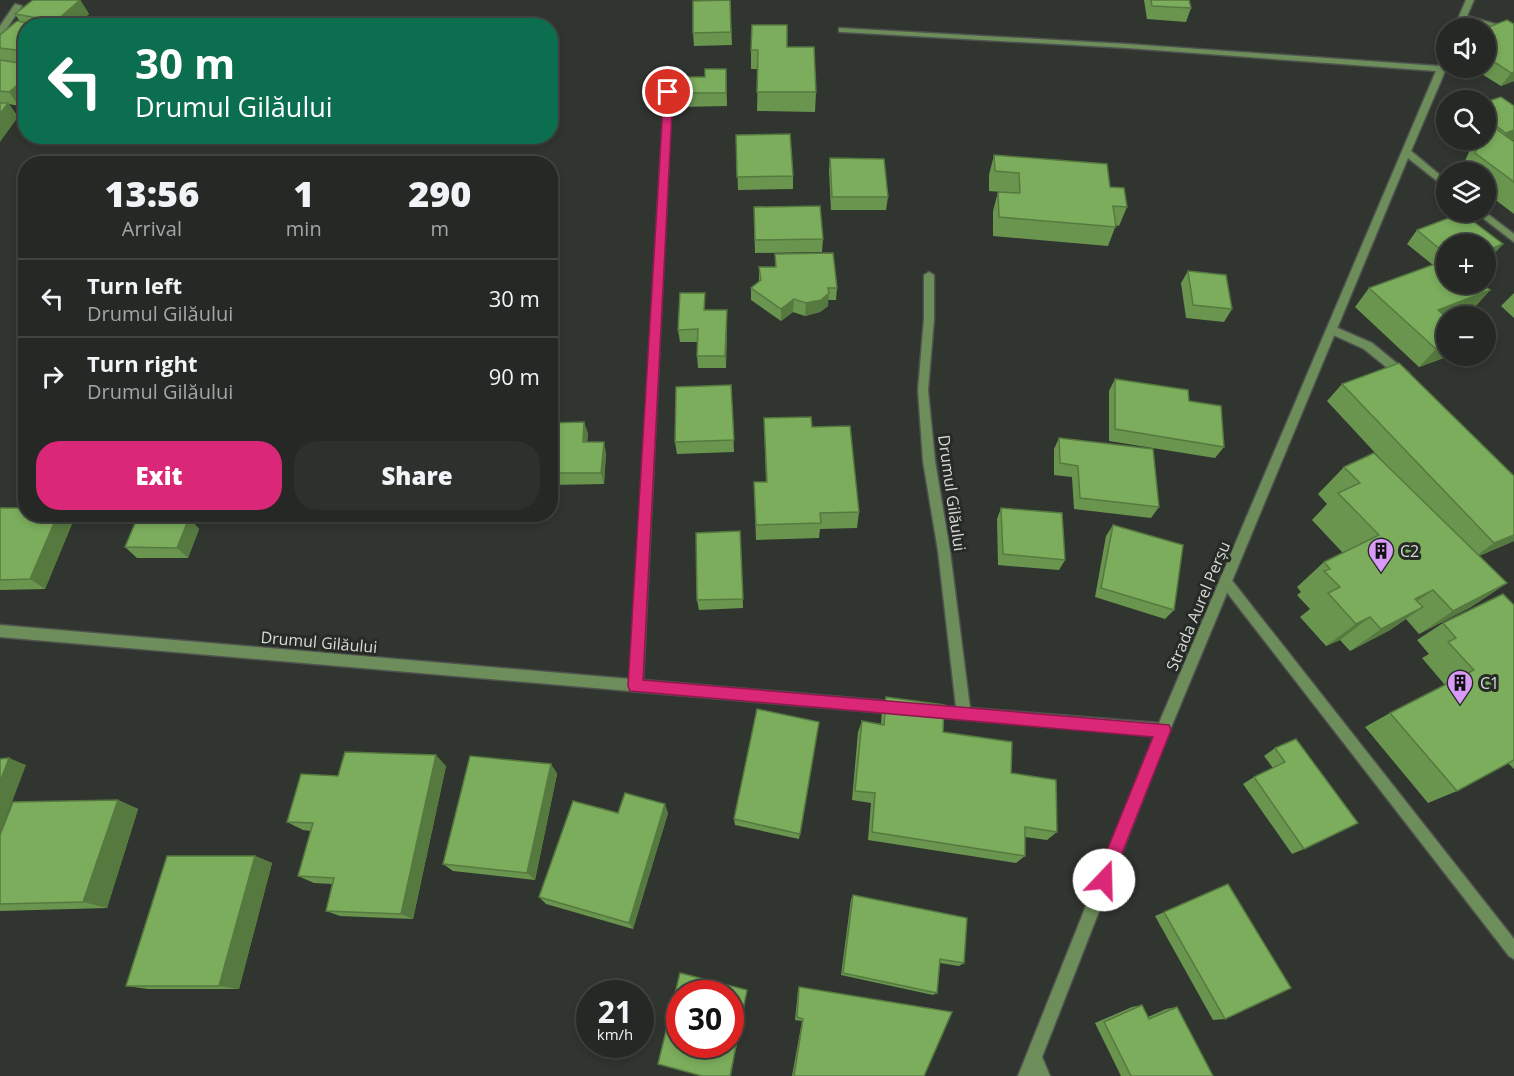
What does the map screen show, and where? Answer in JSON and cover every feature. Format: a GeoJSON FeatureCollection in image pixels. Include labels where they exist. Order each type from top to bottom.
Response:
{"type":"FeatureCollection","features":[{"type":"Feature","properties":{"kind":"street"},"geometry":{"type":"LineString","coordinates":[[1470,0],[1463,17],[1514,32]]}},
{"type":"Feature","properties":{"kind":"street"},"geometry":{"type":"LineString","coordinates":[[0,32],[18,6]]}},
{"type":"Feature","properties":{"kind":"street"},"geometry":{"type":"LineString","coordinates":[[842,30],[1436,63]]}},
{"type":"Feature","properties":{"kind":"street"},"geometry":{"type":"LineString","coordinates":[[636,686],[669,69]]}},
{"type":"Feature","properties":{"kind":"street","name":"Strada Aurel Perșu"},"geometry":{"type":"LineString","coordinates":[[1026,1076],[1163,730],[1438,78]]}},
{"type":"Feature","properties":{"kind":"street"},"geometry":{"type":"LineString","coordinates":[[1407,152],[1436,177]]}},
{"type":"Feature","properties":{"kind":"street"},"geometry":{"type":"LineString","coordinates":[[1492,222],[1514,239]]}},
{"type":"Feature","properties":{"kind":"street","name":"Drumul Gilăului"},"geometry":{"type":"LineString","coordinates":[[929,275],[929,319],[923,390],[929,461],[944,551],[964,714]]}},
{"type":"Feature","properties":{"kind":"street"},"geometry":{"type":"LineString","coordinates":[[1333,330],[1368,346],[1417,387]]}},
{"type":"Feature","properties":{"kind":"street"},"geometry":{"type":"LineString","coordinates":[[1226,582],[1514,951]]}},
{"type":"Feature","properties":{"kind":"street","name":"Drumul Gilăului"},"geometry":{"type":"LineString","coordinates":[[0,631],[1163,730]]}},
{"type":"Feature","properties":{"kind":"street"},"geometry":{"type":"LineString","coordinates":[[1034,1058],[1042,1076]]}},
{"type":"Feature","properties":{"kind":"building"},"geometry":{"type":"Polygon","coordinates":[[[33,0],[80,0],[59,18],[38,18],[15,14],[33,0]]]}},
{"type":"Feature","properties":{"kind":"building"},"geometry":{"type":"Polygon","coordinates":[[[730,0],[731,32],[693,33],[693,1],[730,0]]]}},
{"type":"Feature","properties":{"kind":"building"},"geometry":{"type":"Polygon","coordinates":[[[1151,0],[1189,0],[1191,8],[1152,6],[1151,0]]]}},
{"type":"Feature","properties":{"kind":"building"},"geometry":{"type":"Polygon","coordinates":[[[1507,20],[1514,24],[1514,72],[1511,73],[1496,63],[1496,24],[1507,20]]]}},
{"type":"Feature","properties":{"kind":"building"},"geometry":{"type":"Polygon","coordinates":[[[18,21],[18,50],[0,48],[0,35],[18,21]]]}},
{"type":"Feature","properties":{"kind":"building"},"geometry":{"type":"Polygon","coordinates":[[[752,25],[787,25],[787,47],[814,47],[816,92],[757,92],[758,50],[751,50],[752,25]]]}},
{"type":"Feature","properties":{"kind":"building"},"geometry":{"type":"Polygon","coordinates":[[[0,60],[18,63],[18,85],[9,92],[0,91],[0,60]]]}},
{"type":"Feature","properties":{"kind":"building"},"geometry":{"type":"Polygon","coordinates":[[[705,69],[726,69],[726,93],[678,93],[679,77],[705,77],[705,69]]]}},
{"type":"Feature","properties":{"kind":"building"},"geometry":{"type":"Polygon","coordinates":[[[1501,97],[1514,106],[1514,130],[1506,133],[1496,126],[1496,99],[1501,97]]]}},
{"type":"Feature","properties":{"kind":"building"},"geometry":{"type":"Polygon","coordinates":[[[0,103],[8,103],[0,114],[0,103]]]}},
{"type":"Feature","properties":{"kind":"building"},"geometry":{"type":"Polygon","coordinates":[[[1496,129],[1514,142],[1514,182],[1496,169],[1496,162],[1487,162],[1475,153],[1476,150],[1496,150],[1496,129]]]}},
{"type":"Feature","properties":{"kind":"building"},"geometry":{"type":"Polygon","coordinates":[[[790,134],[793,176],[737,177],[736,135],[790,134]]]}},
{"type":"Feature","properties":{"kind":"building"},"geometry":{"type":"Polygon","coordinates":[[[994,155],[1107,164],[1110,187],[1124,188],[1127,207],[1113,206],[1116,227],[999,217],[998,192],[1020,193],[1019,173],[995,171],[994,155]]]}},
{"type":"Feature","properties":{"kind":"building"},"geometry":{"type":"Polygon","coordinates":[[[830,158],[884,159],[888,197],[832,197],[830,158]]]}},
{"type":"Feature","properties":{"kind":"building"},"geometry":{"type":"Polygon","coordinates":[[[820,206],[823,239],[755,240],[754,207],[820,206]]]}},
{"type":"Feature","properties":{"kind":"building"},"geometry":{"type":"Polygon","coordinates":[[[1438,222],[1474,222],[1490,234],[1436,234],[1436,246],[1417,230],[1438,222]]]}},
{"type":"Feature","properties":{"kind":"building"},"geometry":{"type":"Polygon","coordinates":[[[1496,239],[1503,244],[1496,247],[1496,239]]]}},
{"type":"Feature","properties":{"kind":"building"},"geometry":{"type":"Polygon","coordinates":[[[833,253],[837,288],[828,288],[829,293],[821,300],[806,303],[794,299],[781,309],[751,288],[761,280],[759,267],[776,267],[775,254],[833,253]]]}},
{"type":"Feature","properties":{"kind":"building"},"geometry":{"type":"Polygon","coordinates":[[[1436,264],[1436,294],[1480,294],[1448,306],[1436,306],[1436,349],[1369,288],[1436,264]]]}},
{"type":"Feature","properties":{"kind":"building"},"geometry":{"type":"Polygon","coordinates":[[[1188,271],[1226,275],[1232,309],[1193,305],[1188,271]]]}},
{"type":"Feature","properties":{"kind":"building"},"geometry":{"type":"Polygon","coordinates":[[[680,293],[705,293],[704,310],[727,310],[725,356],[697,356],[698,329],[678,330],[680,293]]]}},
{"type":"Feature","properties":{"kind":"building"},"geometry":{"type":"Polygon","coordinates":[[[1399,363],[1514,476],[1514,535],[1494,543],[1342,384],[1399,363]]]}},
{"type":"Feature","properties":{"kind":"building"},"geometry":{"type":"Polygon","coordinates":[[[1115,379],[1188,390],[1189,401],[1221,406],[1224,447],[1115,429],[1115,379]]]}},
{"type":"Feature","properties":{"kind":"building"},"geometry":{"type":"Polygon","coordinates":[[[731,385],[734,440],[675,442],[676,387],[731,385]]]}},
{"type":"Feature","properties":{"kind":"building"},"geometry":{"type":"Polygon","coordinates":[[[811,417],[812,427],[850,426],[859,512],[820,513],[821,523],[756,525],[754,482],[767,482],[764,418],[811,417]]]}},
{"type":"Feature","properties":{"kind":"building"},"geometry":{"type":"Polygon","coordinates":[[[584,422],[583,442],[604,442],[601,473],[558,473],[558,423],[584,422]]]}},
{"type":"Feature","properties":{"kind":"building"},"geometry":{"type":"Polygon","coordinates":[[[1059,438],[1153,449],[1159,507],[1080,498],[1078,466],[1060,463],[1059,438]]]}},
{"type":"Feature","properties":{"kind":"building"},"geometry":{"type":"Polygon","coordinates":[[[1374,453],[1507,583],[1453,611],[1433,590],[1415,599],[1423,607],[1381,629],[1370,617],[1356,624],[1328,593],[1340,587],[1324,571],[1330,569],[1324,562],[1379,535],[1338,493],[1360,483],[1344,467],[1374,453]]]}},
{"type":"Feature","properties":{"kind":"building"},"geometry":{"type":"Polygon","coordinates":[[[0,508],[18,508],[18,522],[55,522],[30,579],[0,580],[0,508]]]}},
{"type":"Feature","properties":{"kind":"building"},"geometry":{"type":"Polygon","coordinates":[[[1001,508],[1062,513],[1065,560],[1003,554],[1001,508]]]}},
{"type":"Feature","properties":{"kind":"building"},"geometry":{"type":"Polygon","coordinates":[[[136,522],[187,522],[177,548],[125,547],[136,522]]]}},
{"type":"Feature","properties":{"kind":"building"},"geometry":{"type":"Polygon","coordinates":[[[1113,525],[1183,545],[1174,610],[1101,588],[1113,525]]]}},
{"type":"Feature","properties":{"kind":"building"},"geometry":{"type":"Polygon","coordinates":[[[740,531],[743,599],[697,600],[696,533],[740,531]]]}},
{"type":"Feature","properties":{"kind":"building","name":"C1"},"geometry":{"type":"Polygon","coordinates":[[[1503,594],[1514,605],[1514,760],[1457,791],[1390,713],[1474,670],[1448,642],[1456,638],[1443,623],[1503,594]]]}},
{"type":"Feature","properties":{"kind":"building"},"geometry":{"type":"Polygon","coordinates":[[[886,697],[944,705],[943,732],[1012,742],[1011,773],[1056,780],[1057,832],[1025,827],[1025,856],[872,832],[875,793],[855,791],[862,721],[884,725],[886,697]]]}},
{"type":"Feature","properties":{"kind":"building"},"geometry":{"type":"Polygon","coordinates":[[[757,709],[819,722],[800,834],[734,819],[757,709]]]}},
{"type":"Feature","properties":{"kind":"building"},"geometry":{"type":"Polygon","coordinates":[[[1296,739],[1358,823],[1304,849],[1254,777],[1285,762],[1275,748],[1296,739]]]}},
{"type":"Feature","properties":{"kind":"building"},"geometry":{"type":"Polygon","coordinates":[[[345,752],[436,755],[401,914],[326,911],[334,878],[298,876],[313,823],[287,822],[301,774],[338,776],[345,752]]]}},
{"type":"Feature","properties":{"kind":"building"},"geometry":{"type":"Polygon","coordinates":[[[470,756],[551,764],[527,873],[443,864],[470,756]]]}},
{"type":"Feature","properties":{"kind":"building"},"geometry":{"type":"Polygon","coordinates":[[[9,758],[0,782],[0,759],[9,758]]]}},
{"type":"Feature","properties":{"kind":"building"},"geometry":{"type":"Polygon","coordinates":[[[625,793],[665,804],[629,923],[539,897],[573,801],[618,813],[625,793]]]}},
{"type":"Feature","properties":{"kind":"building"},"geometry":{"type":"Polygon","coordinates":[[[118,800],[83,902],[0,904],[0,835],[13,802],[118,800]]]}},
{"type":"Feature","properties":{"kind":"building"},"geometry":{"type":"Polygon","coordinates":[[[167,856],[255,856],[219,986],[126,986],[167,856]]]}},
{"type":"Feature","properties":{"kind":"building"},"geometry":{"type":"Polygon","coordinates":[[[1228,884],[1291,988],[1225,1019],[1164,912],[1228,884]]]}},
{"type":"Feature","properties":{"kind":"building"},"geometry":{"type":"Polygon","coordinates":[[[853,895],[967,918],[964,963],[940,959],[937,993],[843,973],[853,895]]]}},
{"type":"Feature","properties":{"kind":"building"},"geometry":{"type":"Polygon","coordinates":[[[680,973],[708,980],[678,980],[680,973]]]}},
{"type":"Feature","properties":{"kind":"building"},"geometry":{"type":"Polygon","coordinates":[[[799,987],[952,1012],[924,1076],[794,1076],[803,1019],[797,1017],[799,987]]]}},
{"type":"Feature","properties":{"kind":"building"},"geometry":{"type":"Polygon","coordinates":[[[744,989],[747,990],[744,1005],[744,989]]]}},
{"type":"Feature","properties":{"kind":"building"},"geometry":{"type":"Polygon","coordinates":[[[1142,1005],[1149,1019],[1177,1007],[1213,1076],[1131,1076],[1104,1022],[1142,1005]]]}},
{"type":"Feature","properties":{"kind":"building"},"geometry":{"type":"Polygon","coordinates":[[[666,1031],[666,1058],[734,1058],[730,1076],[702,1076],[658,1064],[666,1031]]]}},
{"type":"Feature","properties":{"kind":"place","name":"C2"},"geometry":{"type":"Point","coordinates":[1381,574]}},
{"type":"Feature","properties":{"kind":"place","name":"C1"},"geometry":{"type":"Point","coordinates":[1460,706]}},
{"type":"Feature","properties":{"kind":"route"},"geometry":{"type":"LineString","coordinates":[[668,92],[636,686],[1163,730],[1104,880]]}}]}
